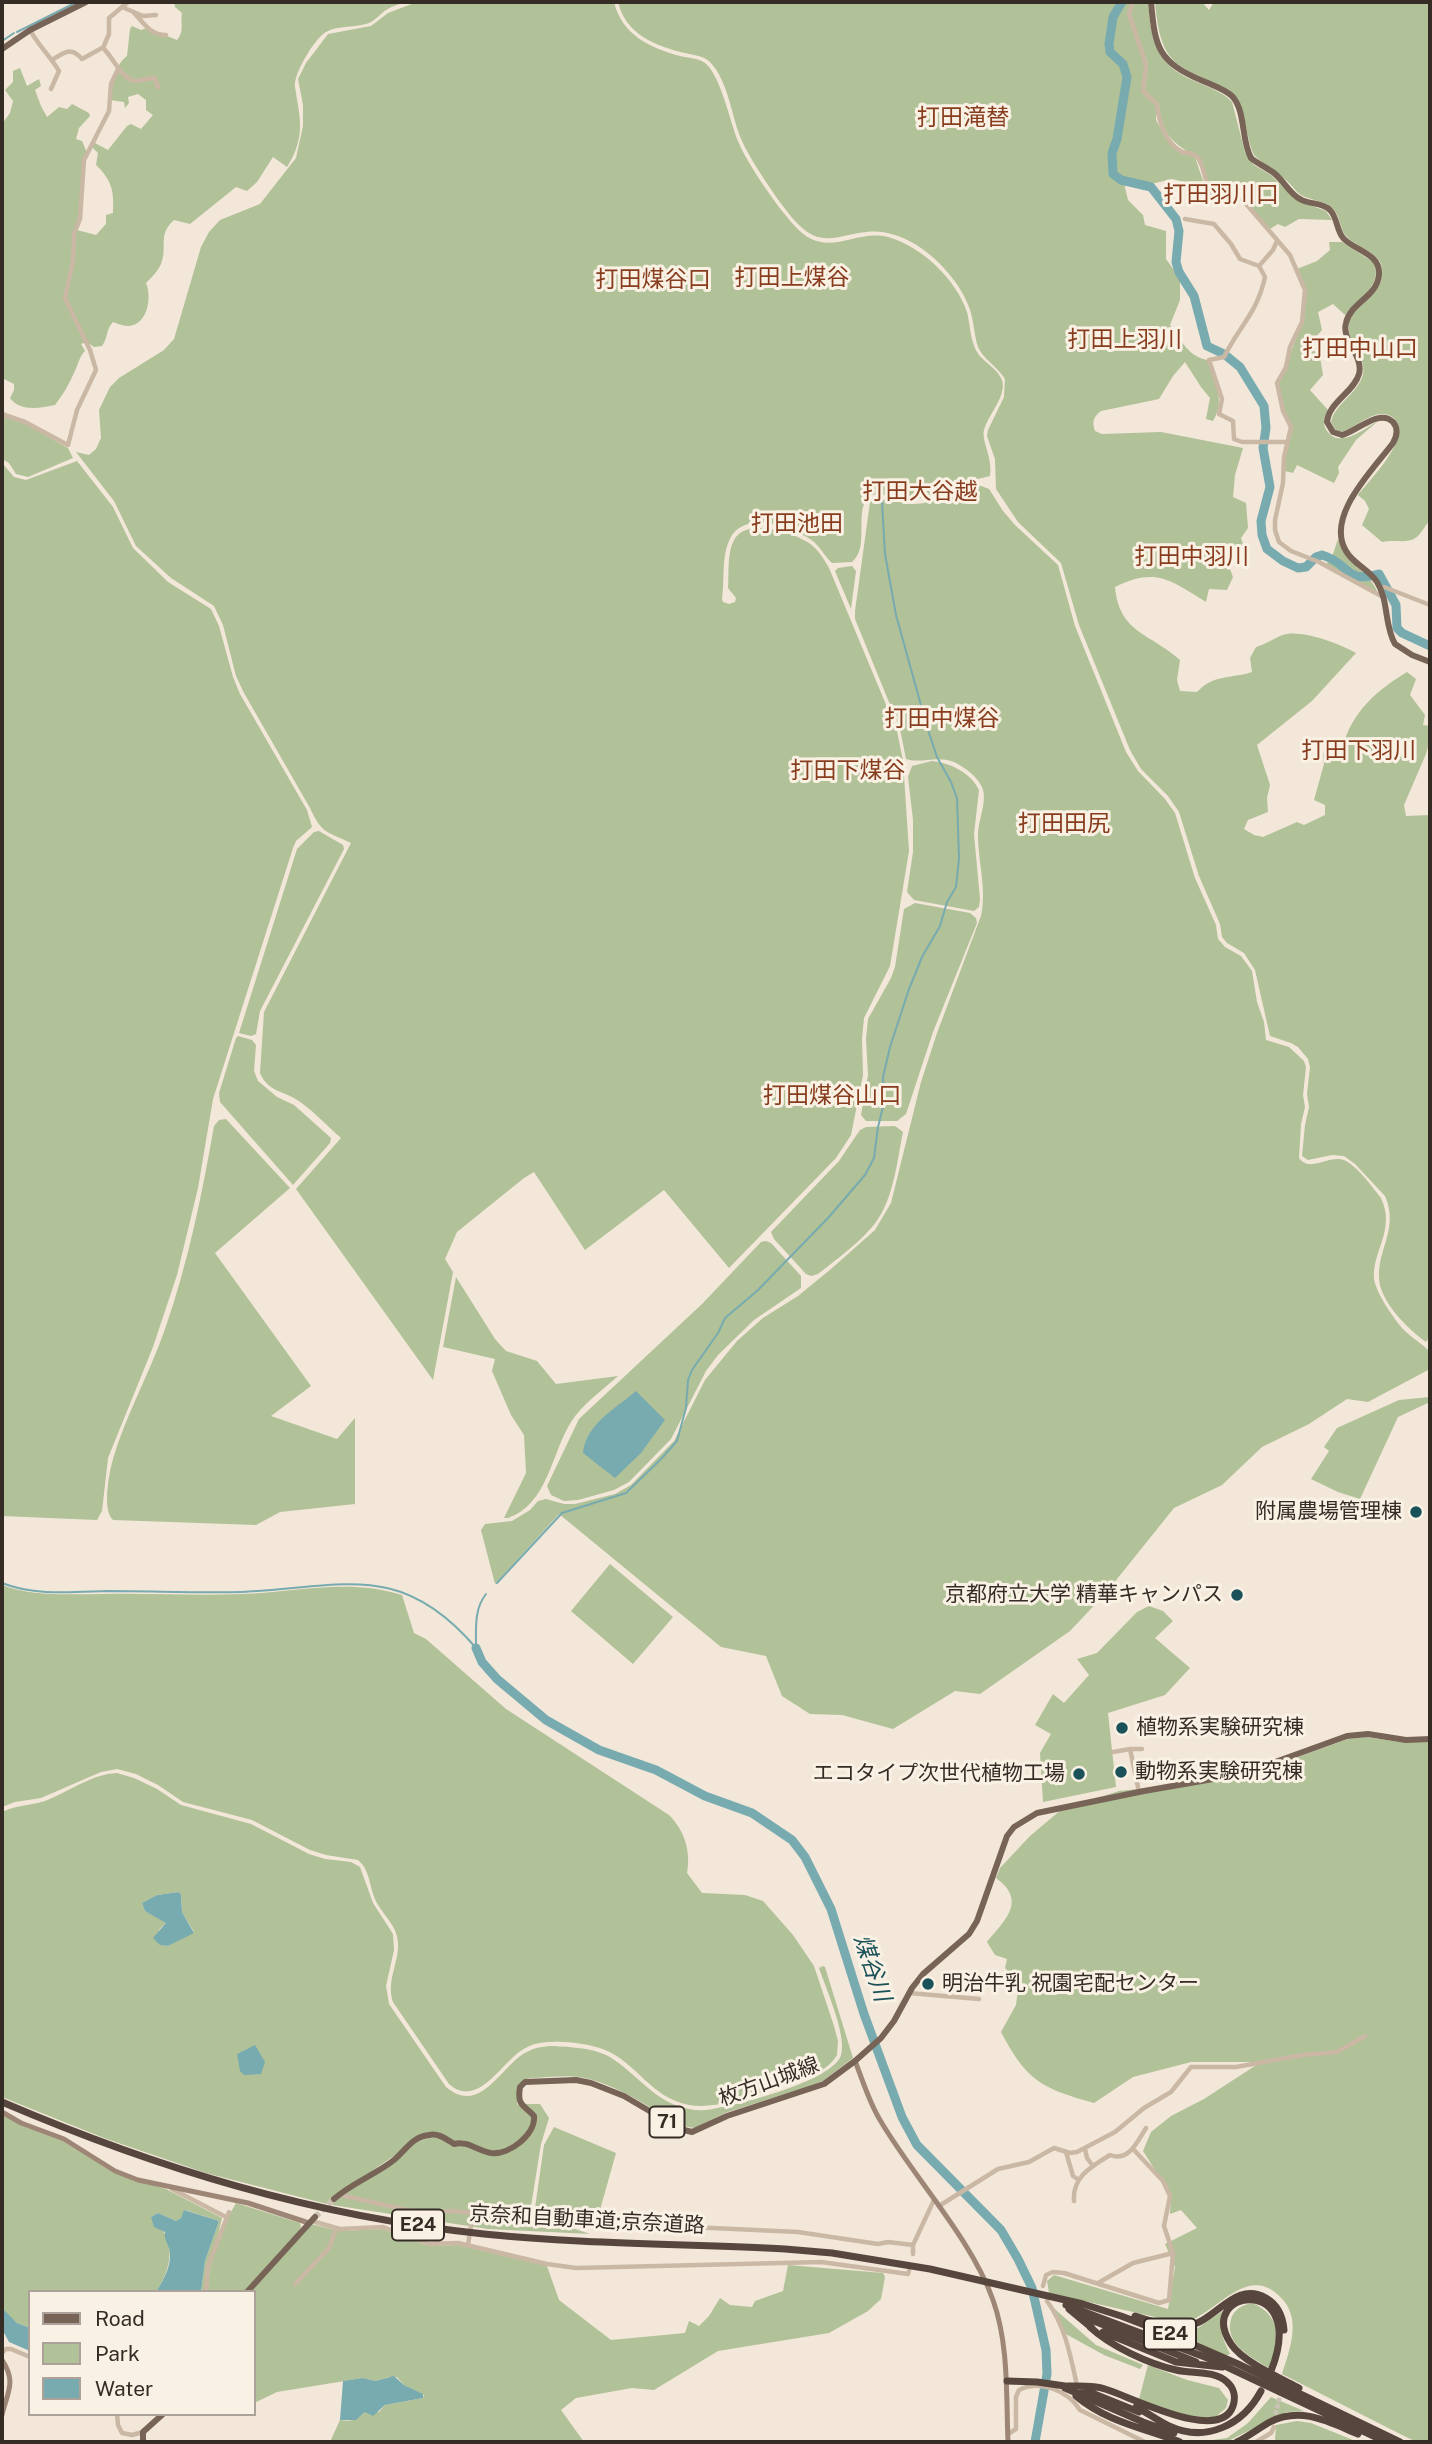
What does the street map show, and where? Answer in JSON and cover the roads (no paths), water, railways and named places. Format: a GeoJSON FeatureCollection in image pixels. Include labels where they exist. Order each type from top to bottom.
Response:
{"type":"FeatureCollection","features":[{"type":"Feature","properties":{"kind":"highway","name":"京奈和自動車道;京奈道路"},"geometry":{"type":"LineString","coordinates":[[2,2104],[91,2143],[192,2177],[300,2206],[375,2221],[458,2234],[507,2238],[852,2257],[1027,2291],[1072,2310]]}},
{"type":"Feature","properties":{"kind":"highway"},"geometry":{"type":"LineString","coordinates":[[1083,2304],[1181,2327],[1198,2323],[1240,2295],[1260,2295],[1276,2307],[1283,2325],[1283,2346],[1273,2372],[1279,2338],[1276,2318],[1263,2302],[1255,2299],[1240,2301],[1228,2311],[1223,2328],[1231,2346],[1308,2394],[1401,2442]]}},
{"type":"Feature","properties":{"kind":"highway","name":"京奈和自動車道;京奈道路"},"geometry":{"type":"LineString","coordinates":[[1046,2298],[1083,2304],[1176,2337],[1401,2442]]}},
{"type":"Feature","properties":{"kind":"highway"},"geometry":{"type":"LineString","coordinates":[[1006,2381],[1105,2389],[1194,2425],[1213,2425],[1225,2420],[1233,2409],[1234,2398],[1229,2383],[1211,2374],[1173,2370],[1140,2356],[1099,2335],[1072,2310]]}},
{"type":"Feature","properties":{"kind":"highway"},"geometry":{"type":"LineString","coordinates":[[1072,2310],[1203,2365]]}},
{"type":"Feature","properties":{"kind":"highway"},"geometry":{"type":"LineString","coordinates":[[1072,2310],[1244,2374]]}},
{"type":"Feature","properties":{"kind":"highway","name":"E24"},"geometry":{"type":"LineString","coordinates":[[1072,2310],[1210,2359],[1386,2442]]}},
{"type":"Feature","properties":{"kind":"highway"},"geometry":{"type":"LineString","coordinates":[[1084,2320],[1192,2364]]}},
{"type":"Feature","properties":{"kind":"highway"},"geometry":{"type":"LineString","coordinates":[[1090,2327],[1176,2362],[1224,2367]]}},
{"type":"Feature","properties":{"kind":"highway"},"geometry":{"type":"LineString","coordinates":[[1062,2387],[1077,2385],[1140,2409],[1180,2442]]}},
{"type":"Feature","properties":{"kind":"highway"},"geometry":{"type":"LineString","coordinates":[[1062,2387],[1077,2401],[1132,2427],[1202,2438],[1222,2434],[1247,2418],[1263,2392]]}},
{"type":"Feature","properties":{"kind":"highway"},"geometry":{"type":"LineString","coordinates":[[1062,2387],[1166,2431]]}},
{"type":"Feature","properties":{"kind":"highway"},"geometry":{"type":"LineString","coordinates":[[1237,2442],[1271,2421],[1291,2414],[1324,2420],[1378,2442]]}},
{"type":"Feature","properties":{"kind":"main road"},"geometry":{"type":"LineString","coordinates":[[2,48],[30,30],[86,2]]}},
{"type":"Feature","properties":{"kind":"main road"},"geometry":{"type":"LineString","coordinates":[[1152,2],[1156,41],[1161,52],[1181,71],[1232,97],[1238,107],[1251,158],[1273,173],[1300,199],[1328,208],[1333,213],[1342,237],[1379,265],[1374,290],[1353,311],[1346,323],[1346,332],[1360,364],[1359,374],[1330,412],[1327,422],[1331,430],[1339,435],[1347,434],[1383,417],[1391,420],[1397,429],[1393,443],[1355,493],[1343,514],[1340,523],[1341,539],[1346,552],[1374,578],[1384,598],[1389,630],[1395,644],[1430,662]]}},
{"type":"Feature","properties":{"kind":"main road","name":"枚方山城線"},"geometry":{"type":"LineString","coordinates":[[336,2197],[386,2166],[417,2138],[429,2134],[438,2134],[454,2144],[462,2141],[489,2153],[505,2150],[527,2136],[534,2126],[534,2116],[523,2108],[520,2102],[520,2087],[525,2082],[576,2080],[591,2083],[624,2096],[680,2129],[692,2132],[727,2116],[818,2087],[855,2062],[878,2041],[894,2021],[923,1974],[969,1934],[977,1921],[1002,1847],[1014,1827],[1037,1813],[1242,1774],[1354,1735],[1375,1734],[1411,1740],[1430,1739]]}},
{"type":"Feature","properties":{"kind":"main road"},"geometry":{"type":"LineString","coordinates":[[249,2290],[312,2220]]}},
{"type":"Feature","properties":{"kind":"main road"},"geometry":{"type":"LineString","coordinates":[[143,2442],[143,2431],[161,2416]]}},
{"type":"Feature","properties":{"kind":"street"},"geometry":{"type":"LineString","coordinates":[[52,60],[70,51],[75,51],[82,59],[103,48],[109,34],[109,18],[128,2]]}},
{"type":"Feature","properties":{"kind":"street"},"geometry":{"type":"LineString","coordinates":[[1133,2],[1129,14],[1146,65],[1143,89],[1157,104],[1158,120],[1167,138],[1181,151],[1194,154],[1198,158],[1211,195],[1241,198],[1290,255],[1305,290],[1302,322],[1290,347],[1286,367],[1277,383],[1283,411],[1291,428],[1275,520],[1279,542],[1291,551],[1319,562],[1384,598]]}},
{"type":"Feature","properties":{"kind":"street"},"geometry":{"type":"LineString","coordinates":[[122,7],[134,13],[156,15]]}},
{"type":"Feature","properties":{"kind":"street"},"geometry":{"type":"LineString","coordinates":[[134,13],[150,31],[166,35]]}},
{"type":"Feature","properties":{"kind":"street"},"geometry":{"type":"LineString","coordinates":[[30,30],[37,44],[59,71],[51,89]]}},
{"type":"Feature","properties":{"kind":"street"},"geometry":{"type":"LineString","coordinates":[[103,48],[111,55],[118,69],[132,81],[155,78],[158,86]]}},
{"type":"Feature","properties":{"kind":"street"},"geometry":{"type":"LineString","coordinates":[[2,414],[25,422],[68,445],[78,410],[93,377],[95,362],[65,298],[73,261],[74,234],[82,202],[84,160],[109,111],[111,84],[118,69]]}},
{"type":"Feature","properties":{"kind":"street"},"geometry":{"type":"LineString","coordinates":[[1185,219],[1214,224],[1240,259],[1259,266],[1265,278],[1256,308],[1239,334],[1231,341],[1224,357],[1209,360],[1222,399],[1219,414],[1233,421],[1234,439],[1242,442],[1289,442]]}},
{"type":"Feature","properties":{"kind":"street"},"geometry":{"type":"LineString","coordinates":[[1259,266],[1277,241]]}},
{"type":"Feature","properties":{"kind":"street"},"geometry":{"type":"LineString","coordinates":[[1380,590],[1384,587],[1430,605]]}},
{"type":"Feature","properties":{"kind":"street"},"geometry":{"type":"LineString","coordinates":[[1130,1749],[1139,1792]]}},
{"type":"Feature","properties":{"kind":"street"},"geometry":{"type":"LineString","coordinates":[[1113,1752],[1142,1749]]}},
{"type":"Feature","properties":{"kind":"street"},"geometry":{"type":"LineString","coordinates":[[909,1993],[979,1998]]}},
{"type":"Feature","properties":{"kind":"street"},"geometry":{"type":"LineString","coordinates":[[938,2207],[998,2169],[1029,2162],[1054,2148],[1077,2152],[1085,2149],[1171,2092],[1191,2067],[1236,2067],[1337,2052],[1365,2036]]}},
{"type":"Feature","properties":{"kind":"street"},"geometry":{"type":"LineString","coordinates":[[855,2062],[879,2119],[974,2262],[989,2291],[1002,2337],[1008,2442]]}},
{"type":"Feature","properties":{"kind":"street"},"geometry":{"type":"LineString","coordinates":[[2,2112],[30,2127],[64,2139],[115,2171],[172,2188],[248,2203],[336,2229],[383,2227],[429,2244],[468,2244],[576,2269],[821,2262],[908,2274],[909,2271]]}},
{"type":"Feature","properties":{"kind":"street"},"geometry":{"type":"LineString","coordinates":[[1074,2201],[1075,2184],[1093,2165],[1110,2155],[1127,2155],[1146,2128]]}},
{"type":"Feature","properties":{"kind":"street"},"geometry":{"type":"LineString","coordinates":[[1085,2149],[1087,2158],[1093,2165]]}},
{"type":"Feature","properties":{"kind":"street"},"geometry":{"type":"LineString","coordinates":[[1043,2286],[1046,2275],[1053,2272],[1064,2273],[1159,2303],[1168,2300],[1173,2253],[1164,2227],[1170,2196],[1163,2181],[1133,2149]]}},
{"type":"Feature","properties":{"kind":"street"},"geometry":{"type":"LineString","coordinates":[[1066,2151],[1073,2176],[1079,2180]]}},
{"type":"Feature","properties":{"kind":"street"},"geometry":{"type":"LineString","coordinates":[[172,2188],[228,2214],[208,2266],[206,2290]]}},
{"type":"Feature","properties":{"kind":"street"},"geometry":{"type":"LineString","coordinates":[[336,2197],[422,2213],[472,2213],[468,2244]]}},
{"type":"Feature","properties":{"kind":"street"},"geometry":{"type":"LineString","coordinates":[[913,2253],[913,2245],[934,2200]]}},
{"type":"Feature","properties":{"kind":"street"},"geometry":{"type":"LineString","coordinates":[[634,2226],[665,2230],[691,2227],[798,2232],[878,2244],[888,2242],[913,2245]]}},
{"type":"Feature","properties":{"kind":"street"},"geometry":{"type":"LineString","coordinates":[[295,2284],[329,2248],[336,2229]]}},
{"type":"Feature","properties":{"kind":"street"},"geometry":{"type":"LineString","coordinates":[[1097,2283],[1133,2263],[1173,2253]]}},
{"type":"Feature","properties":{"kind":"street"},"geometry":{"type":"LineString","coordinates":[[1046,2298],[1062,2326],[1077,2385]]}},
{"type":"Feature","properties":{"kind":"street"},"geometry":{"type":"LineString","coordinates":[[2,2353],[11,2349],[28,2356]]}},
{"type":"Feature","properties":{"kind":"street"},"geometry":{"type":"LineString","coordinates":[[2,2360],[8,2369],[11,2390],[2,2415]]}},
{"type":"Feature","properties":{"kind":"street"},"geometry":{"type":"LineString","coordinates":[[1008,2434],[1016,2429],[1016,2397],[1019,2390],[1026,2386],[1055,2389],[1077,2401],[1080,2410],[1145,2442]]}},
{"type":"Feature","properties":{"kind":"street"},"geometry":{"type":"LineString","coordinates":[[117,2416],[122,2433],[132,2435],[143,2431]]}},
{"type":"Feature","properties":{"kind":"street"},"geometry":{"type":"LineString","coordinates":[[1256,2442],[1270,2433],[1273,2427]]}},
{"type":"Feature","properties":{"kind":"water"},"geometry":{"type":"Polygon","coordinates":[[[636,1391],[665,1420],[641,1453],[615,1478],[583,1453],[585,1443],[596,1425],[636,1391]]]}},
{"type":"Feature","properties":{"kind":"water"},"geometry":{"type":"Polygon","coordinates":[[[179,1892],[182,1912],[194,1933],[168,1946],[160,1945],[153,1938],[166,1923],[145,1911],[142,1903],[157,1895],[179,1892]]]}},
{"type":"Feature","properties":{"kind":"water"},"geometry":{"type":"Polygon","coordinates":[[[255,2045],[265,2062],[261,2074],[244,2075],[240,2071],[237,2054],[255,2045]]]}},
{"type":"Feature","properties":{"kind":"water"},"geometry":{"type":"Polygon","coordinates":[[[184,2210],[219,2221],[205,2261],[201,2290],[157,2290],[167,2271],[170,2254],[165,2232],[154,2227],[151,2217],[158,2213],[176,2221],[181,2218],[184,2210]]]}},
{"type":"Feature","properties":{"kind":"water"},"geometry":{"type":"Polygon","coordinates":[[[3,2309],[17,2323],[28,2327],[28,2350],[9,2342],[2,2329],[3,2309]]]}},
{"type":"Feature","properties":{"kind":"water"},"geometry":{"type":"Polygon","coordinates":[[[394,2376],[404,2385],[423,2394],[423,2398],[385,2405],[373,2416],[365,2412],[356,2420],[340,2420],[343,2381],[363,2378],[375,2381],[394,2376]]]}},
{"type":"Feature","properties":{"kind":"waterway"},"geometry":{"type":"LineString","coordinates":[[17,32],[77,2]]}},
{"type":"Feature","properties":{"kind":"waterway"},"geometry":{"type":"LineString","coordinates":[[1122,2],[1113,17],[1109,44],[1110,52],[1123,64],[1127,77],[1117,139],[1112,153],[1113,174],[1121,180],[1151,187],[1176,219],[1179,231],[1176,262],[1194,296],[1207,346],[1224,354],[1240,367],[1264,406],[1266,428],[1263,448],[1270,487],[1261,521],[1267,549],[1298,568],[1306,567],[1322,555],[1353,575],[1359,577],[1379,574],[1396,605],[1397,628],[1430,646]]}},
{"type":"Feature","properties":{"kind":"waterway"},"geometry":{"type":"LineString","coordinates":[[2,41],[14,33]]}},
{"type":"Feature","properties":{"kind":"waterway"},"geometry":{"type":"LineString","coordinates":[[497,1583],[562,1513],[626,1493],[677,1441],[686,1408],[688,1380],[725,1318],[757,1291],[828,1218],[865,1175],[874,1158],[884,1103],[883,1077],[890,1047],[922,957],[940,926],[947,902],[956,887],[959,858],[957,798],[937,757],[896,615],[885,554],[882,501]]}},
{"type":"Feature","properties":{"kind":"waterway"},"geometry":{"type":"LineString","coordinates":[[2,1583],[40,1592],[241,1592],[340,1584],[368,1585],[395,1590],[421,1601],[448,1620],[476,1648]]}},
{"type":"Feature","properties":{"kind":"waterway"},"geometry":{"type":"LineString","coordinates":[[476,1647],[478,1613],[486,1594]]}},
{"type":"Feature","properties":{"kind":"waterway","name":"煤谷川"},"geometry":{"type":"LineString","coordinates":[[476,1648],[482,1662],[497,1679],[546,1720],[599,1750],[656,1770],[705,1796],[752,1813],[792,1840],[805,1857],[831,1909],[864,2014],[902,2117],[917,2145],[1001,2230],[1032,2288],[1046,2350],[1047,2374],[1035,2442]]}},
{"type":"Feature","properties":{"kind":"tunnel"},"geometry":{"type":"LineString","coordinates":[[315,2217],[334,2199]]}},
{"type":"Feature","properties":{"kind":"tunnel"},"geometry":{"type":"LineString","coordinates":[[1274,2421],[1281,2392]]}},
{"type":"Feature","properties":{"kind":"place","name":"附属農場管理棟"},"geometry":{"type":"Point","coordinates":[1416,1512]}},
{"type":"Feature","properties":{"kind":"place","name":"京都府立大学 精華キャンパス"},"geometry":{"type":"Point","coordinates":[1237,1595]}},
{"type":"Feature","properties":{"kind":"place","name":"植物系実験研究棟"},"geometry":{"type":"Point","coordinates":[1122,1728]}},
{"type":"Feature","properties":{"kind":"place","name":"動物系実験研究棟"},"geometry":{"type":"Point","coordinates":[1121,1772]}},
{"type":"Feature","properties":{"kind":"place","name":"エコタイプ次世代植物工場"},"geometry":{"type":"Point","coordinates":[1079,1774]}},
{"type":"Feature","properties":{"kind":"place","name":"明治牛乳 祝園宅配センター"},"geometry":{"type":"Point","coordinates":[928,1984]}},
{"type":"Feature","properties":{"kind":"district","name":"打田滝替"},"geometry":{"type":"Point","coordinates":[963,118]}},
{"type":"Feature","properties":{"kind":"district","name":"打田羽川口"},"geometry":{"type":"Point","coordinates":[1221,195]}},
{"type":"Feature","properties":{"kind":"district","name":"打田上煤谷"},"geometry":{"type":"Point","coordinates":[792,278]}},
{"type":"Feature","properties":{"kind":"district","name":"打田煤谷口"},"geometry":{"type":"Point","coordinates":[653,280]}},
{"type":"Feature","properties":{"kind":"district","name":"打田上羽川"},"geometry":{"type":"Point","coordinates":[1125,340]}},
{"type":"Feature","properties":{"kind":"district","name":"打田中山口"},"geometry":{"type":"Point","coordinates":[1360,349]}},
{"type":"Feature","properties":{"kind":"district","name":"打田大谷越"},"geometry":{"type":"Point","coordinates":[920,492]}},
{"type":"Feature","properties":{"kind":"district","name":"打田池田"},"geometry":{"type":"Point","coordinates":[797,524]}},
{"type":"Feature","properties":{"kind":"district","name":"打田中羽川"},"geometry":{"type":"Point","coordinates":[1192,557]}},
{"type":"Feature","properties":{"kind":"district","name":"打田中煤谷"},"geometry":{"type":"Point","coordinates":[942,719]}},
{"type":"Feature","properties":{"kind":"district","name":"打田下羽川"},"geometry":{"type":"Point","coordinates":[1359,751]}},
{"type":"Feature","properties":{"kind":"district","name":"打田下煤谷"},"geometry":{"type":"Point","coordinates":[848,771]}},
{"type":"Feature","properties":{"kind":"district","name":"打田田尻"},"geometry":{"type":"Point","coordinates":[1064,824]}},
{"type":"Feature","properties":{"kind":"district","name":"打田煤谷山口"},"geometry":{"type":"Point","coordinates":[832,1096]}}]}
